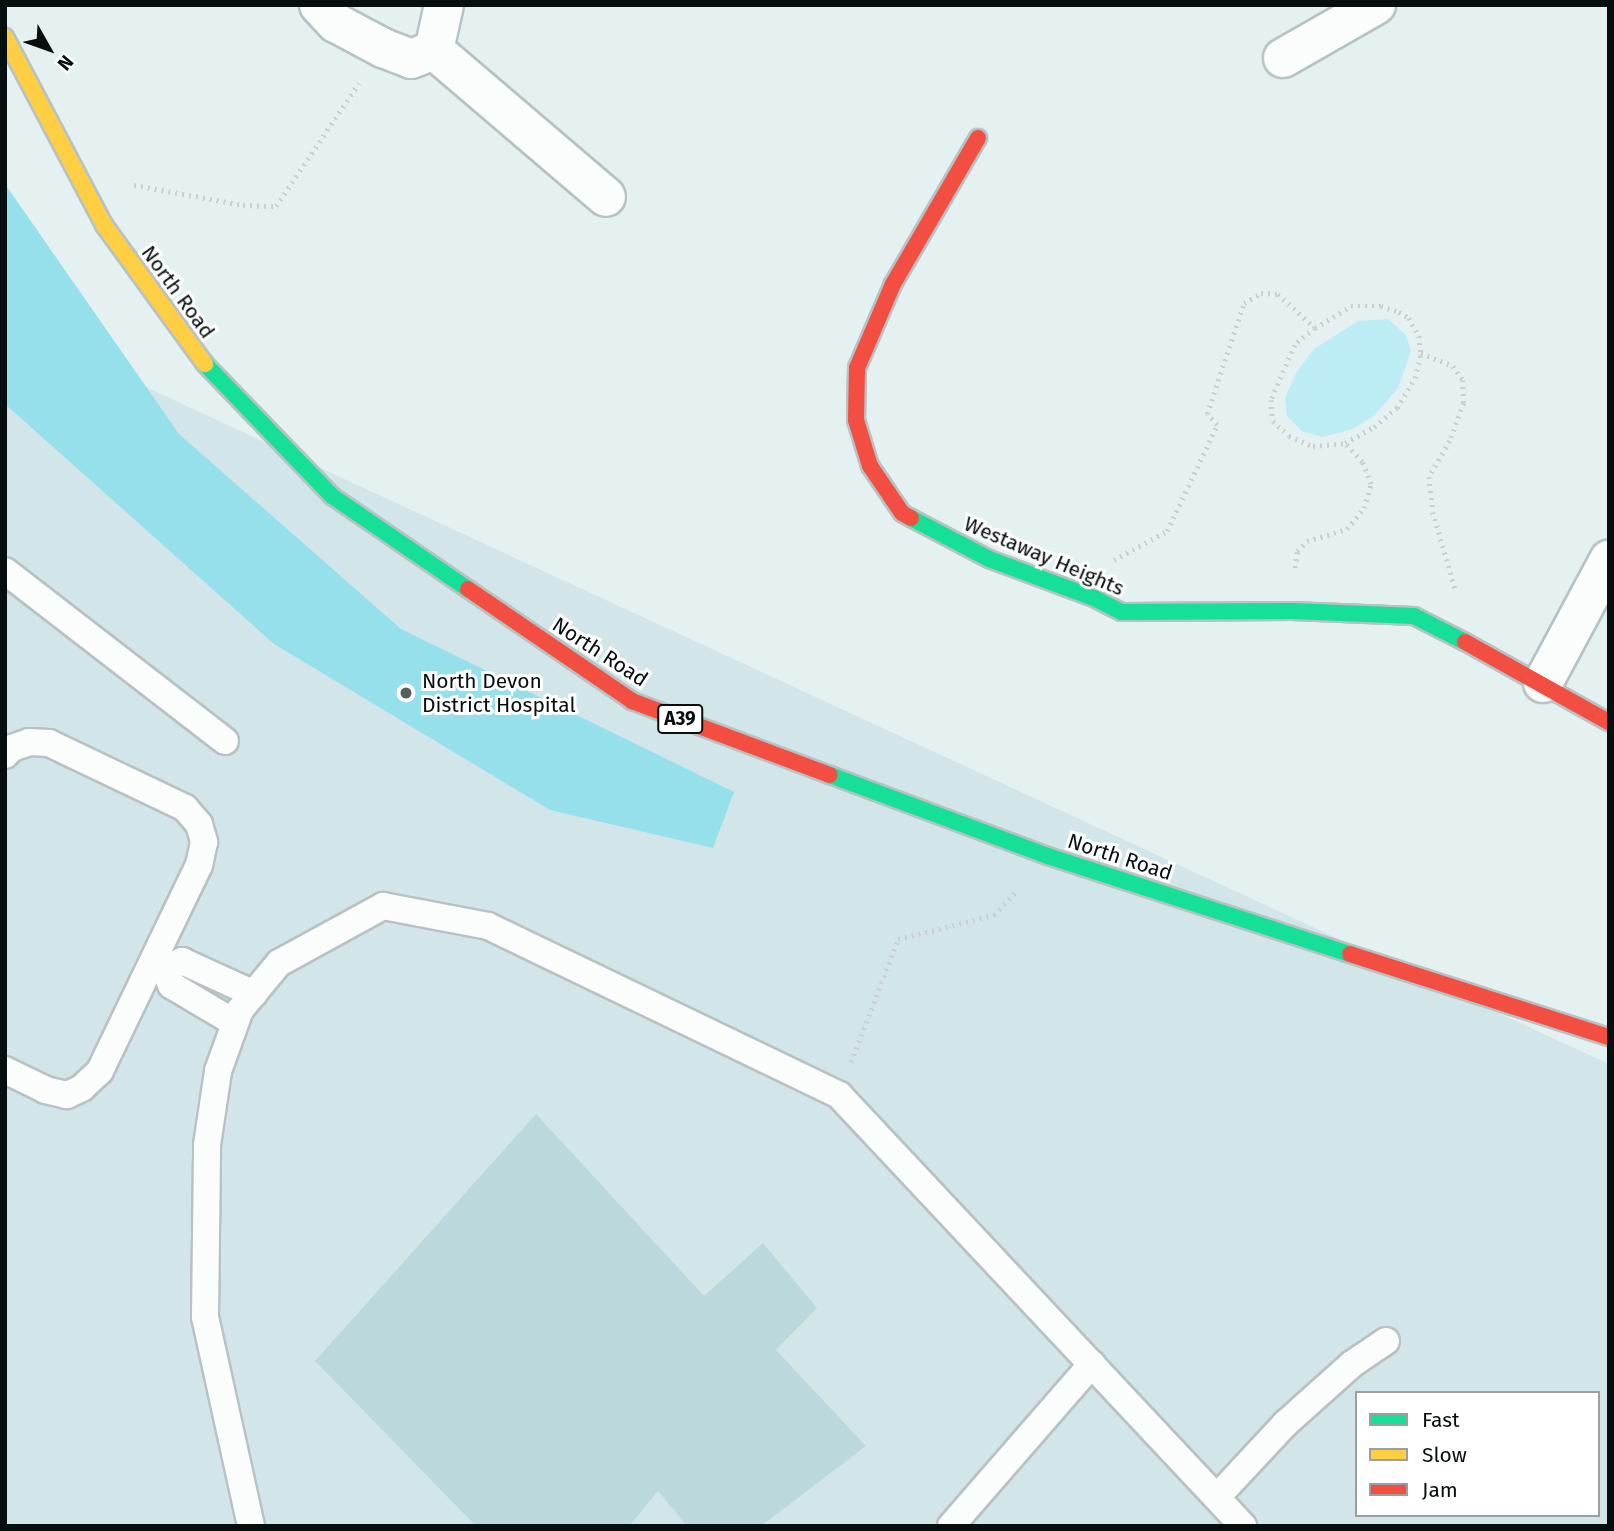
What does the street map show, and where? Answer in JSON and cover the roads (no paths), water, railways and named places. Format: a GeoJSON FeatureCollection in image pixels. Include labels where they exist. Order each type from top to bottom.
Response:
{"type":"FeatureCollection","features":[{"type":"Feature","properties":{"kind":"main road","name":"North Road"},"geometry":{"type":"LineString","coordinates":[[5,37],[104,225],[201,359],[332,496],[632,701],[1048,856],[1609,1037]]}},
{"type":"Feature","properties":{"kind":"main road","name":"Westaway Heights"},"geometry":{"type":"LineString","coordinates":[[978,138],[888,296],[857,368],[856,419],[870,466],[902,513],[989,559],[1094,598],[1122,612],[1292,611],[1414,616],[1543,683],[1609,722]]}},
{"type":"Feature","properties":{"kind":"street"},"geometry":{"type":"LineString","coordinates":[[319,5],[336,23],[383,48],[411,59],[434,50]]}},
{"type":"Feature","properties":{"kind":"street"},"geometry":{"type":"LineString","coordinates":[[434,50],[444,5]]}},
{"type":"Feature","properties":{"kind":"street"},"geometry":{"type":"LineString","coordinates":[[1283,58],[1352,11]]}},
{"type":"Feature","properties":{"kind":"street"},"geometry":{"type":"LineString","coordinates":[[434,50],[606,197]]}},
{"type":"Feature","properties":{"kind":"street"},"geometry":{"type":"LineString","coordinates":[[1543,683],[1609,561]]}},
{"type":"Feature","properties":{"kind":"lane"},"geometry":{"type":"LineString","coordinates":[[5,571],[225,741]]}},
{"type":"Feature","properties":{"kind":"lane"},"geometry":{"type":"LineString","coordinates":[[5,755],[12,748],[29,742],[48,743],[185,808],[199,824],[204,842],[199,865],[158,966],[100,1071],[82,1088],[67,1095],[47,1090],[5,1070]]}},
{"type":"Feature","properties":{"kind":"lane"},"geometry":{"type":"LineString","coordinates":[[251,1526],[205,1317],[207,1145],[218,1071],[240,1010],[284,960],[383,906],[488,926],[839,1095],[1243,1526]]}},
{"type":"Feature","properties":{"kind":"lane"},"geometry":{"type":"LineString","coordinates":[[158,966],[181,961],[254,994]]}},
{"type":"Feature","properties":{"kind":"lane"},"geometry":{"type":"LineString","coordinates":[[158,966],[171,985],[235,1023]]}},
{"type":"Feature","properties":{"kind":"lane"},"geometry":{"type":"LineString","coordinates":[[1217,1497],[1285,1423],[1352,1364],[1386,1341]]}},
{"type":"Feature","properties":{"kind":"lane"},"geometry":{"type":"LineString","coordinates":[[951,1526],[1092,1364]]}},
{"type":"Feature","properties":{"kind":"place","name":"North Devon District Hospital"},"geometry":{"type":"Point","coordinates":[406,693]}}]}
